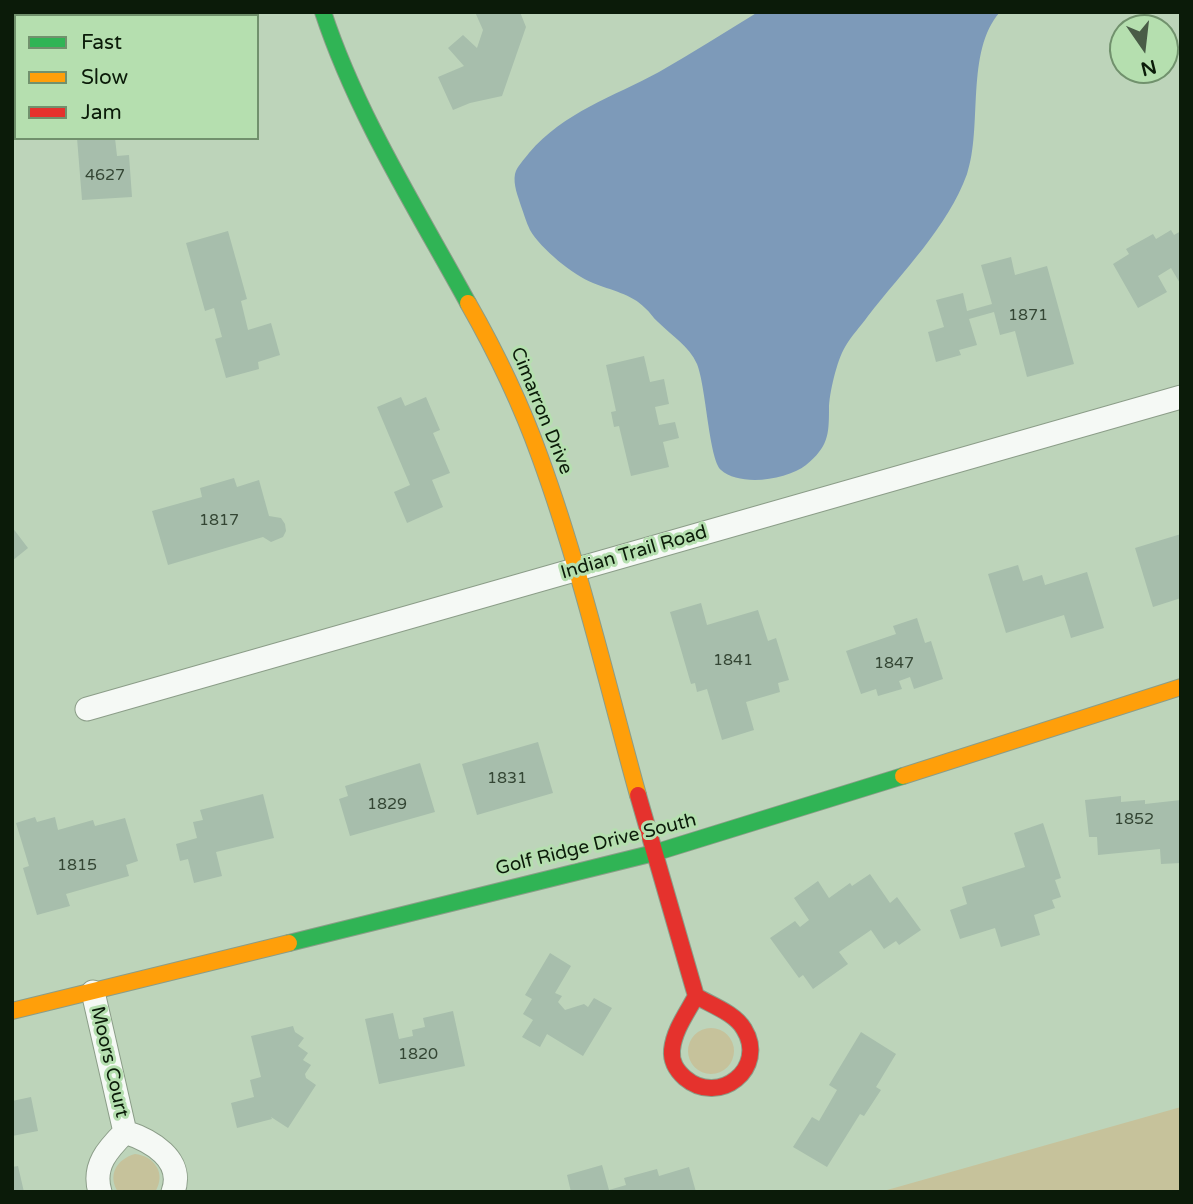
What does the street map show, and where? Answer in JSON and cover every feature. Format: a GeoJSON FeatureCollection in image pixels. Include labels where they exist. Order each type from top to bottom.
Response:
{"type":"FeatureCollection","features":[{"type":"Feature","properties":{"kind":"street","name":"Cimarron Drive"},"geometry":{"type":"LineString","coordinates":[[323,12],[337,55],[375,136],[482,327],[540,457],[575,570],[696,996]]}},
{"type":"Feature","properties":{"kind":"street","name":"Indian Trail Road"},"geometry":{"type":"LineString","coordinates":[[87,709],[1181,397]]}},
{"type":"Feature","properties":{"kind":"street","name":"Golf Ridge Drive South"},"geometry":{"type":"LineString","coordinates":[[12,1011],[654,853],[1181,687]]}},
{"type":"Feature","properties":{"kind":"street","name":"Moors Court"},"geometry":{"type":"LineString","coordinates":[[93,992],[125,1132]]}},
{"type":"Feature","properties":{"kind":"street"},"geometry":{"type":"LineString","coordinates":[[696,996],[740,1024],[751,1045],[747,1066],[741,1077],[716,1091],[703,1090],[683,1079],[672,1057],[674,1040],[696,996]]}},
{"type":"Feature","properties":{"kind":"street","name":"Moors Court"},"geometry":{"type":"LineString","coordinates":[[100,1192],[97,1172],[102,1159],[125,1132]]}},
{"type":"Feature","properties":{"kind":"street","name":"Moors Court"},"geometry":{"type":"LineString","coordinates":[[125,1132],[158,1147],[169,1160],[175,1173],[173,1192]]}},
{"type":"Feature","properties":{"kind":"shaded area"},"geometry":{"type":"Polygon","coordinates":[[[711,1028],[728,1034],[734,1051],[728,1068],[711,1074],[694,1068],[688,1051],[694,1034],[711,1028]]]}},
{"type":"Feature","properties":{"kind":"shaded area"},"geometry":{"type":"Polygon","coordinates":[[[1181,1107],[1181,1192],[880,1192],[1181,1107]]]}},
{"type":"Feature","properties":{"kind":"shaded area"},"geometry":{"type":"Polygon","coordinates":[[[135,1154],[148,1158],[157,1167],[160,1178],[155,1192],[118,1192],[113,1180],[116,1168],[123,1160],[135,1154]]]}},
{"type":"Feature","properties":{"kind":"water"},"geometry":{"type":"Polygon","coordinates":[[[758,12],[1000,12],[989,28],[982,47],[972,155],[959,194],[936,231],[845,347],[832,386],[828,433],[819,452],[798,470],[776,478],[751,480],[729,475],[721,470],[717,463],[700,374],[690,352],[640,303],[585,279],[549,253],[529,227],[517,194],[515,174],[529,153],[543,139],[573,116],[659,72],[758,12]]]}},
{"type":"Feature","properties":{"kind":"building"},"geometry":{"type":"Polygon","coordinates":[[[475,12],[520,12],[526,27],[502,96],[453,110],[438,77],[464,66],[448,48],[463,35],[477,48],[483,30],[475,12]]]}},
{"type":"Feature","properties":{"kind":"building"},"geometry":{"type":"Polygon","coordinates":[[[77,140],[115,140],[117,156],[129,155],[132,197],[82,200],[77,140]]]}},
{"type":"Feature","properties":{"kind":"building"},"geometry":{"type":"Polygon","coordinates":[[[1171,230],[1174,235],[1181,231],[1181,285],[1171,268],[1158,276],[1167,292],[1138,308],[1113,264],[1129,254],[1126,249],[1153,234],[1156,239],[1171,230]]]}},
{"type":"Feature","properties":{"kind":"building"},"geometry":{"type":"Polygon","coordinates":[[[228,231],[247,299],[241,301],[248,330],[271,323],[280,355],[258,362],[259,369],[226,378],[215,339],[222,337],[214,308],[205,311],[186,243],[228,231]]]}},
{"type":"Feature","properties":{"kind":"building"},"geometry":{"type":"Polygon","coordinates":[[[1011,257],[1015,275],[1047,266],[1074,364],[1027,377],[1015,331],[1000,335],[994,312],[969,319],[977,345],[959,350],[961,355],[936,362],[928,332],[944,327],[936,300],[963,293],[967,311],[992,304],[981,265],[1011,257]]]}},
{"type":"Feature","properties":{"kind":"building"},"geometry":{"type":"Polygon","coordinates":[[[644,356],[650,382],[664,379],[669,404],[655,407],[659,425],[675,422],[679,438],[663,442],[669,467],[631,476],[619,426],[614,427],[611,412],[616,411],[606,365],[644,356]]]}},
{"type":"Feature","properties":{"kind":"building"},"geometry":{"type":"Polygon","coordinates":[[[401,397],[405,406],[426,397],[440,430],[433,433],[450,473],[432,480],[443,507],[407,523],[394,492],[410,485],[377,407],[401,397]]]}},
{"type":"Feature","properties":{"kind":"building"},"geometry":{"type":"Polygon","coordinates":[[[234,478],[237,487],[259,480],[269,516],[281,518],[285,524],[283,537],[271,542],[263,537],[168,565],[152,511],[202,497],[200,488],[234,478]]]}},
{"type":"Feature","properties":{"kind":"building"},"geometry":{"type":"Polygon","coordinates":[[[12,527],[28,548],[12,561],[12,527]]]}},
{"type":"Feature","properties":{"kind":"building"},"geometry":{"type":"Polygon","coordinates":[[[1181,534],[1181,598],[1153,607],[1135,548],[1181,534]]]}},
{"type":"Feature","properties":{"kind":"building"},"geometry":{"type":"Polygon","coordinates":[[[1018,565],[1023,581],[1042,575],[1045,585],[1087,572],[1104,628],[1071,638],[1064,615],[1006,633],[988,574],[1018,565]]]}},
{"type":"Feature","properties":{"kind":"building"},"geometry":{"type":"Polygon","coordinates":[[[701,603],[707,625],[758,610],[768,641],[776,638],[789,680],[778,683],[780,692],[746,702],[754,730],[722,740],[707,689],[697,692],[695,683],[691,684],[670,612],[701,603]]]}},
{"type":"Feature","properties":{"kind":"building"},"geometry":{"type":"Polygon","coordinates":[[[917,618],[925,643],[931,641],[943,679],[914,689],[910,677],[899,681],[902,689],[878,696],[876,689],[861,694],[846,651],[896,634],[893,626],[917,618]]]}},
{"type":"Feature","properties":{"kind":"building"},"geometry":{"type":"Polygon","coordinates":[[[538,742],[553,793],[477,815],[462,764],[538,742]]]}},
{"type":"Feature","properties":{"kind":"building"},"geometry":{"type":"Polygon","coordinates":[[[420,763],[435,812],[350,836],[339,799],[348,796],[345,786],[420,763]]]}},
{"type":"Feature","properties":{"kind":"building"},"geometry":{"type":"Polygon","coordinates":[[[263,794],[274,838],[216,852],[222,876],[194,883],[188,859],[180,861],[176,844],[197,838],[193,822],[203,820],[200,810],[263,794]]]}},
{"type":"Feature","properties":{"kind":"building"},"geometry":{"type":"Polygon","coordinates":[[[1121,796],[1121,802],[1145,800],[1145,804],[1181,800],[1181,863],[1161,864],[1160,849],[1098,855],[1097,837],[1089,837],[1085,800],[1121,796]]]}},
{"type":"Feature","properties":{"kind":"building"},"geometry":{"type":"Polygon","coordinates":[[[35,817],[37,822],[55,817],[58,830],[93,820],[95,826],[125,818],[138,861],[126,865],[129,876],[66,894],[70,906],[37,915],[23,868],[29,866],[16,823],[35,817]]]}},
{"type":"Feature","properties":{"kind":"building"},"geometry":{"type":"Polygon","coordinates":[[[1043,823],[1061,878],[1055,880],[1061,897],[1052,900],[1055,908],[1034,915],[1040,935],[1001,947],[995,928],[960,939],[950,910],[967,904],[962,887],[1025,867],[1014,833],[1043,823]]]}},
{"type":"Feature","properties":{"kind":"building"},"geometry":{"type":"Polygon","coordinates":[[[870,874],[890,903],[897,897],[921,930],[899,945],[896,941],[884,949],[871,930],[839,952],[848,964],[813,989],[803,975],[799,978],[770,938],[795,921],[800,927],[809,920],[794,898],[818,881],[829,898],[850,883],[852,886],[870,874]]]}},
{"type":"Feature","properties":{"kind":"building"},"geometry":{"type":"Polygon","coordinates":[[[550,953],[571,966],[555,993],[562,996],[558,1002],[565,1010],[584,1004],[588,1007],[594,998],[612,1008],[583,1056],[547,1034],[540,1047],[522,1037],[533,1020],[523,1014],[532,999],[525,995],[550,953]]]}},
{"type":"Feature","properties":{"kind":"building"},"geometry":{"type":"Polygon","coordinates":[[[453,1011],[465,1066],[379,1084],[365,1019],[393,1013],[399,1039],[413,1036],[412,1030],[425,1027],[423,1018],[453,1011]]]}},
{"type":"Feature","properties":{"kind":"building"},"geometry":{"type":"Polygon","coordinates":[[[293,1026],[295,1032],[304,1038],[298,1046],[308,1053],[303,1060],[311,1065],[305,1074],[306,1078],[316,1085],[288,1128],[271,1117],[272,1119],[237,1128],[231,1103],[254,1097],[250,1080],[261,1077],[251,1036],[293,1026]]]}},
{"type":"Feature","properties":{"kind":"building"},"geometry":{"type":"Polygon","coordinates":[[[861,1032],[896,1054],[876,1087],[881,1090],[864,1116],[860,1114],[827,1167],[793,1147],[812,1117],[819,1121],[837,1090],[829,1085],[861,1032]]]}},
{"type":"Feature","properties":{"kind":"building"},"geometry":{"type":"Polygon","coordinates":[[[31,1097],[38,1131],[12,1136],[12,1101],[31,1097]]]}},
{"type":"Feature","properties":{"kind":"building"},"geometry":{"type":"Polygon","coordinates":[[[602,1165],[609,1190],[626,1185],[624,1178],[657,1169],[659,1176],[689,1167],[696,1192],[571,1192],[567,1175],[602,1165]]]}},
{"type":"Feature","properties":{"kind":"building"},"geometry":{"type":"Polygon","coordinates":[[[18,1166],[24,1192],[12,1192],[12,1167],[18,1166]]]}},
{"type":"Feature","properties":{"kind":"traffic: fast"},"geometry":{"type":"LineString","coordinates":[[323,12],[370,124],[468,303]]}},
{"type":"Feature","properties":{"kind":"traffic: fast"},"geometry":{"type":"LineString","coordinates":[[289,943],[654,853],[903,776]]}},
{"type":"Feature","properties":{"kind":"traffic: slow"},"geometry":{"type":"LineString","coordinates":[[468,303],[498,359],[533,437],[580,583],[638,795]]}},
{"type":"Feature","properties":{"kind":"traffic: slow"},"geometry":{"type":"LineString","coordinates":[[903,776],[1181,687]]}},
{"type":"Feature","properties":{"kind":"traffic: slow"},"geometry":{"type":"LineString","coordinates":[[12,1011],[289,943]]}},
{"type":"Feature","properties":{"kind":"traffic: jam"},"geometry":{"type":"LineString","coordinates":[[638,795],[696,996],[675,1036],[673,1062],[685,1078],[698,1086],[725,1086],[745,1069],[750,1057],[750,1043],[735,1018],[696,996]]}}]}
